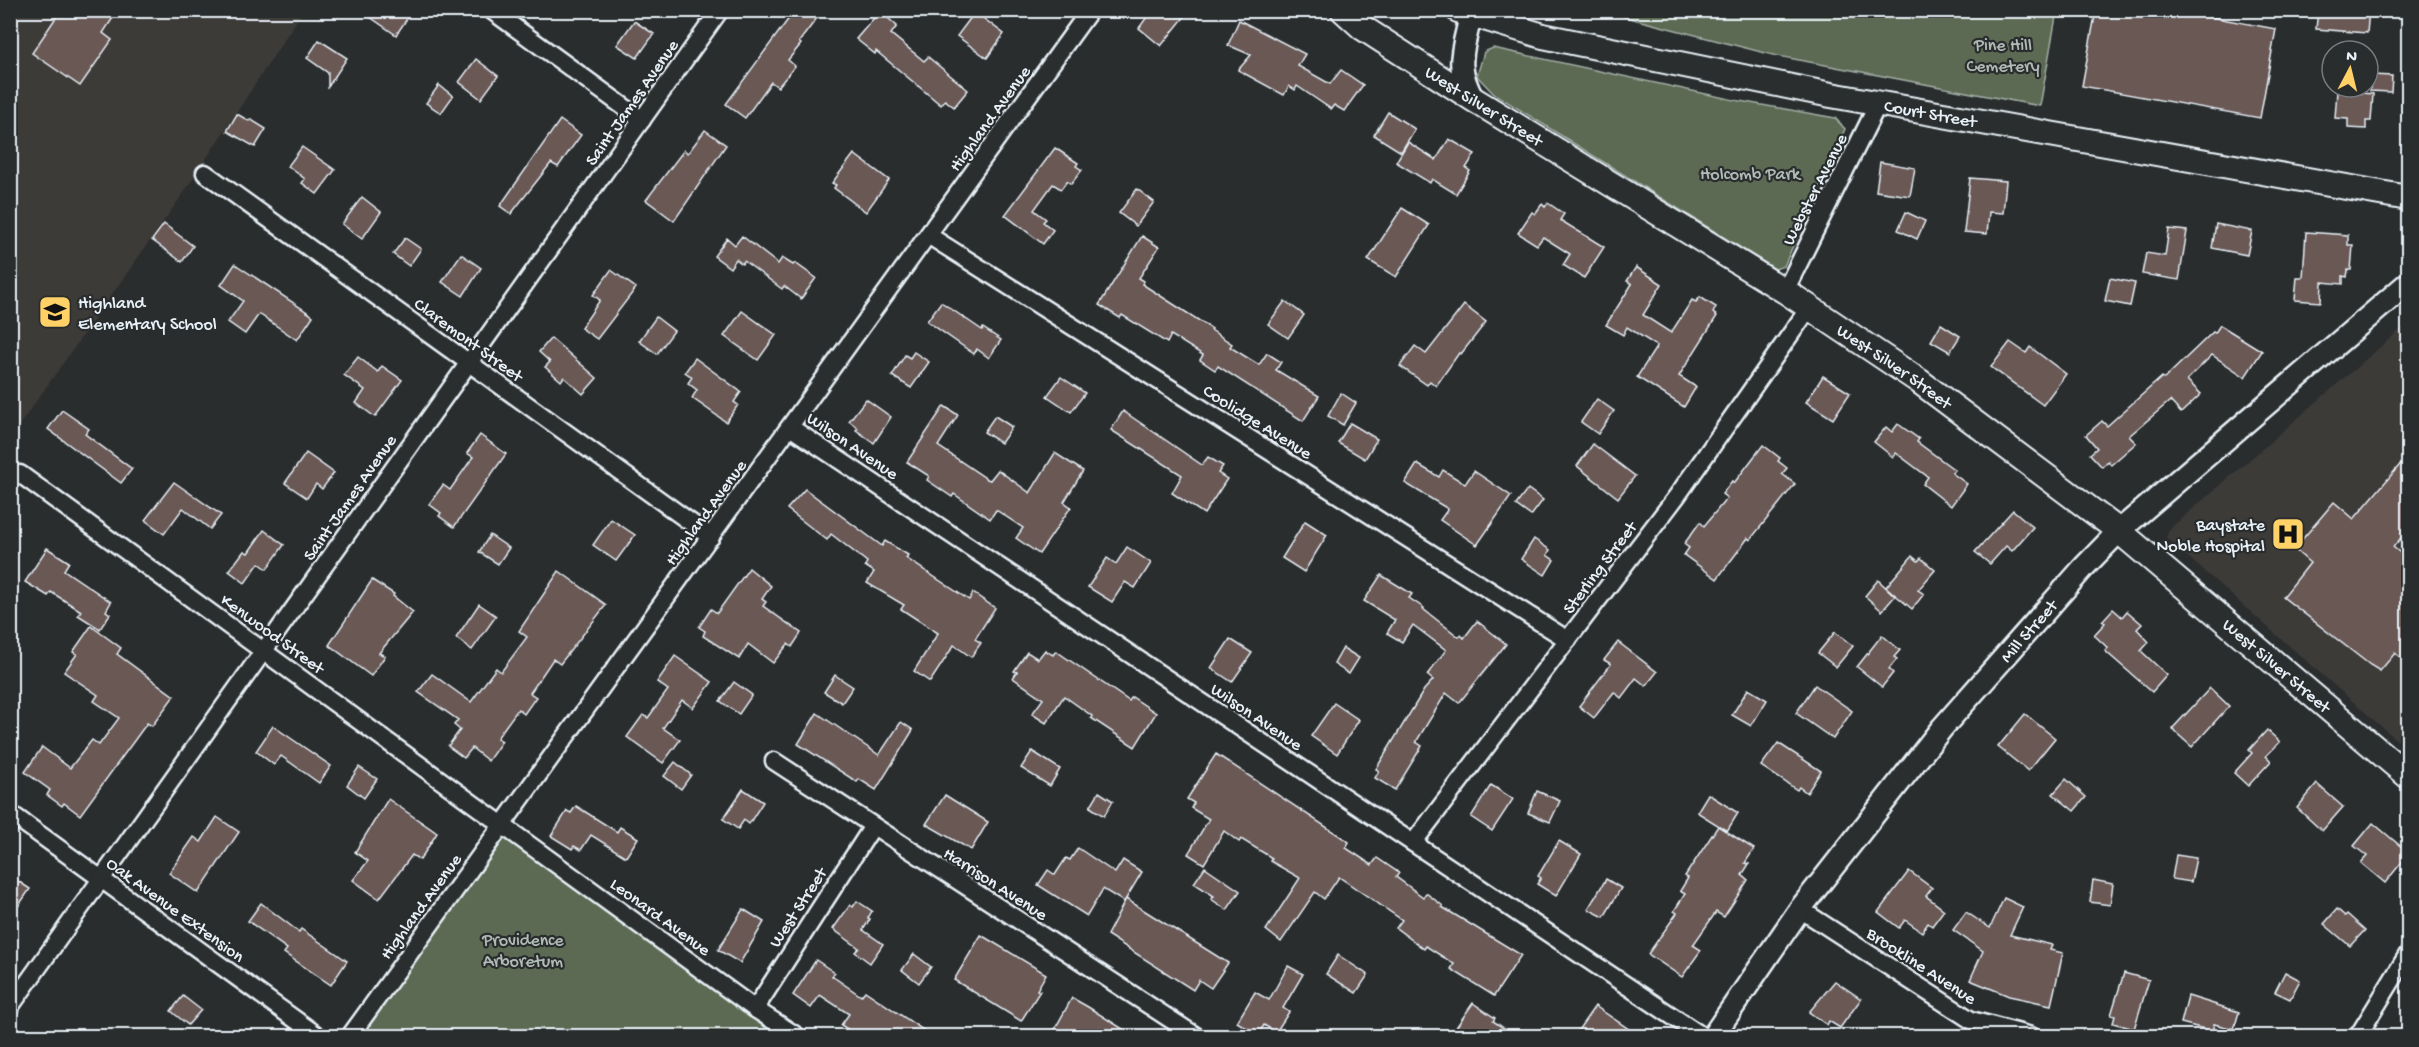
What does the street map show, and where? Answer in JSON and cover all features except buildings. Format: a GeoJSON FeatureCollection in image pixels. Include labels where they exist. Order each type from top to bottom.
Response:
{"type":"FeatureCollection","features":[{"type":"Feature","properties":{"kind":"main road","name":"West Silver Street"},"geometry":{"type":"LineString","coordinates":[[1342,10],[1363,28],[1473,99],[1785,291],[1919,381],[2119,531],[2409,776]]}},
{"type":"Feature","properties":{"kind":"main road","name":"Court Street"},"geometry":{"type":"LineString","coordinates":[[1464,12],[1543,36],[1878,104],[2409,198]]}},
{"type":"Feature","properties":{"kind":"street"},"geometry":{"type":"LineString","coordinates":[[491,10],[642,120]]}},
{"type":"Feature","properties":{"kind":"street","name":"Saint James Avenue"},"geometry":{"type":"LineString","coordinates":[[10,1007],[720,10]]}},
{"type":"Feature","properties":{"kind":"street","name":"Highland Avenue"},"geometry":{"type":"LineString","coordinates":[[350,1036],[1090,10]]}},
{"type":"Feature","properties":{"kind":"street"},"geometry":{"type":"LineString","coordinates":[[1464,12],[1460,62],[1463,81],[1473,99]]}},
{"type":"Feature","properties":{"kind":"street","name":"Webster Avenue"},"geometry":{"type":"LineString","coordinates":[[1785,291],[1878,104]]}},
{"type":"Feature","properties":{"kind":"street","name":"Claremont Street"},"geometry":{"type":"LineString","coordinates":[[205,173],[711,537]]}},
{"type":"Feature","properties":{"kind":"street","name":"Coolidge Avenue"},"geometry":{"type":"LineString","coordinates":[[928,235],[1568,640]]}},
{"type":"Feature","properties":{"kind":"street","name":"Mill Street"},"geometry":{"type":"LineString","coordinates":[[1713,1036],[1800,909],[1942,728],[2084,567],[2119,531],[2409,283]]}},
{"type":"Feature","properties":{"kind":"street","name":"Sterling Street"},"geometry":{"type":"LineString","coordinates":[[1413,843],[1677,496],[1809,308]]}},
{"type":"Feature","properties":{"kind":"street","name":"Wilson Avenue"},"geometry":{"type":"LineString","coordinates":[[790,427],[1702,1036]]}},
{"type":"Feature","properties":{"kind":"street","name":"Kenwood Street"},"geometry":{"type":"LineString","coordinates":[[20,474],[503,825]]}},
{"type":"Feature","properties":{"kind":"street","name":"Harrison Avenue"},"geometry":{"type":"LineString","coordinates":[[774,761],[1196,1036]]}},
{"type":"Feature","properties":{"kind":"street","name":"Oak Avenue Extension"},"geometry":{"type":"LineString","coordinates":[[10,813],[318,1036]]}},
{"type":"Feature","properties":{"kind":"street","name":"Leonard Avenue"},"geometry":{"type":"LineString","coordinates":[[503,825],[755,1009],[797,1036]]}},
{"type":"Feature","properties":{"kind":"street","name":"West Street"},"geometry":{"type":"LineString","coordinates":[[755,1009],[873,826]]}},
{"type":"Feature","properties":{"kind":"street","name":"Brookline Avenue"},"geometry":{"type":"LineString","coordinates":[[1800,909],[1971,1020],[2031,1036]]}},
{"type":"Feature","properties":{"kind":"street"},"geometry":{"type":"LineString","coordinates":[[2358,1036],[2409,954]]}},
{"type":"Feature","properties":{"kind":"shaded area","name":"Highland Elementary School"},"geometry":{"type":"Polygon","coordinates":[[[10,11],[303,11],[185,191],[13,434],[10,433],[10,11]]]}},
{"type":"Feature","properties":{"kind":"shaded area","name":"Baystate Noble Hospital"},"geometry":{"type":"Polygon","coordinates":[[[2408,323],[2408,750],[2166,538],[2174,525],[2408,323]]]}},
{"type":"Feature","properties":{"kind":"green space","name":"Pine Hill Cemetery"},"geometry":{"type":"Polygon","coordinates":[[[1602,11],[2057,11],[2040,106],[1773,55],[1602,11]]]}},
{"type":"Feature","properties":{"kind":"green space","name":"Holcomb Park"},"geometry":{"type":"Polygon","coordinates":[[[1493,48],[1734,100],[1835,118],[1845,129],[1784,266],[1775,269],[1493,93],[1477,76],[1484,52],[1493,48]]]}},
{"type":"Feature","properties":{"kind":"green space","name":"Providence Arboretum"},"geometry":{"type":"Polygon","coordinates":[[[503,825],[798,1036],[350,1036],[503,825]]]}},
{"type":"Feature","properties":{"kind":"place","name":"Highland Elementary School"},"geometry":{"type":"Point","coordinates":[55,312]}},
{"type":"Feature","properties":{"kind":"place","name":"Baystate Noble Hospital"},"geometry":{"type":"Point","coordinates":[2288,534]}}]}
